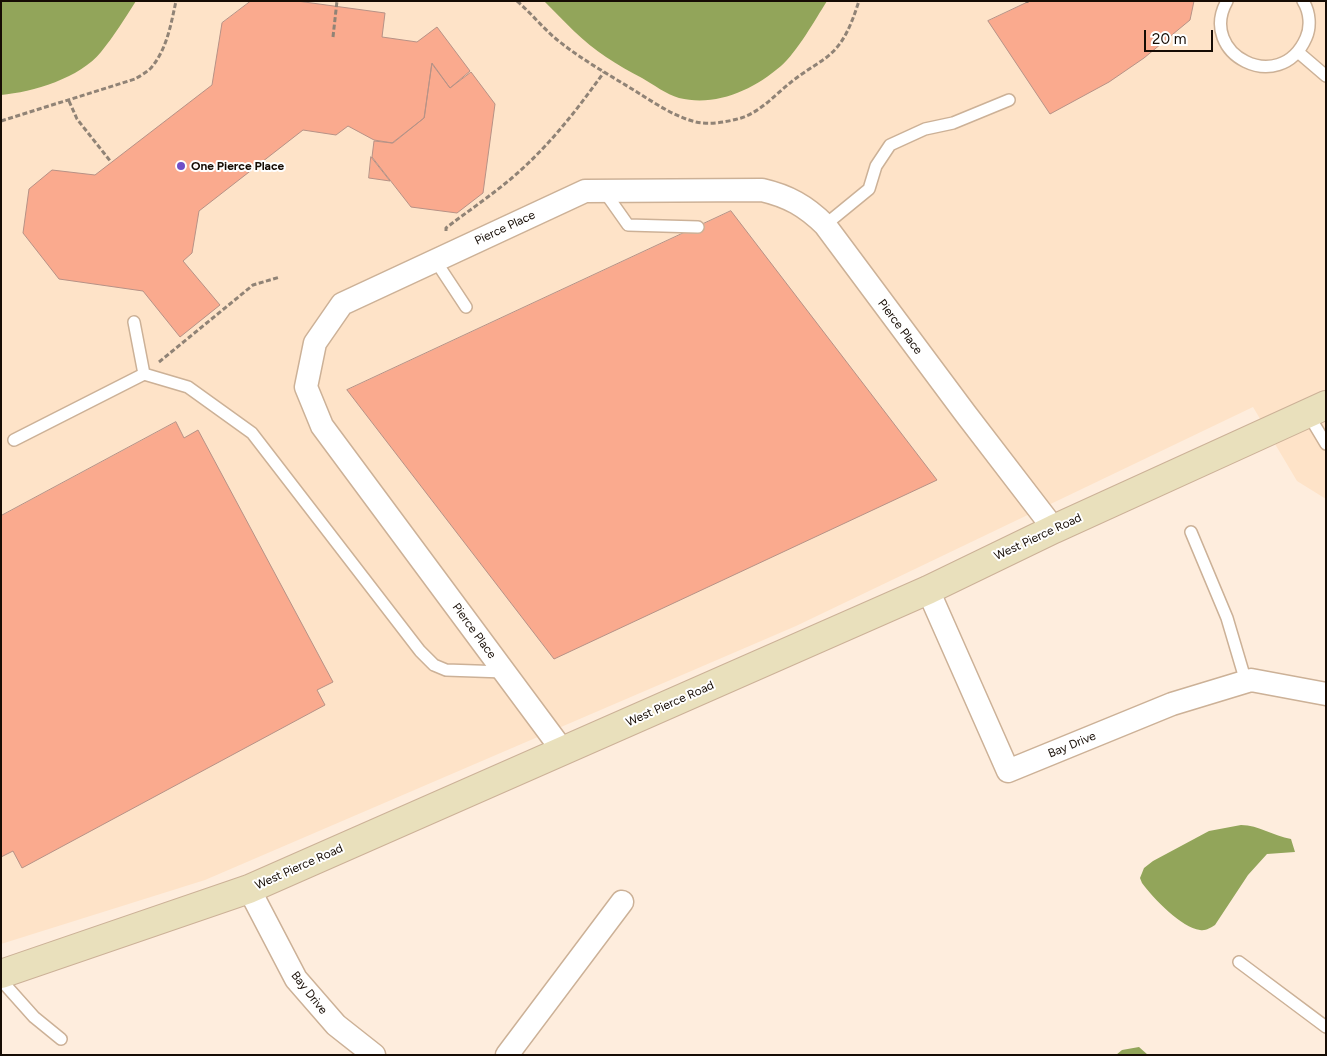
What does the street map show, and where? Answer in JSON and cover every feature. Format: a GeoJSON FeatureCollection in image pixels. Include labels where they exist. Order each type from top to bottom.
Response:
{"type":"FeatureCollection","features":[{"type":"Feature","properties":{"kind":"street","name":"Pierce Place"},"geometry":{"type":"LineString","coordinates":[[563,751],[322,426],[306,388],[314,343],[342,304],[584,191],[762,190],[789,198],[810,210],[825,225],[1054,529]]}},
{"type":"Feature","properties":{"kind":"street","name":"West Pierce Road"},"geometry":{"type":"LineString","coordinates":[[1,974],[249,889],[928,590],[1054,529],[1317,410]]}},
{"type":"Feature","properties":{"kind":"street","name":"Bay Drive"},"geometry":{"type":"LineString","coordinates":[[928,590],[1008,771],[1172,704],[1251,680],[1326,694]]}},
{"type":"Feature","properties":{"kind":"street","name":"Bay Drive"},"geometry":{"type":"LineString","coordinates":[[249,889],[296,979],[336,1025],[374,1055]]}},
{"type":"Feature","properties":{"kind":"street"},"geometry":{"type":"LineString","coordinates":[[507,1055],[622,902]]}},
{"type":"Feature","properties":{"kind":"lane"},"geometry":{"type":"LineString","coordinates":[[1227,1],[1223,8],[1220,23],[1223,38],[1230,51],[1242,61],[1253,66],[1266,67],[1278,65],[1289,60],[1298,52],[1307,36],[1309,20],[1303,1]]}},
{"type":"Feature","properties":{"kind":"lane"},"geometry":{"type":"LineString","coordinates":[[1298,52],[1326,76]]}},
{"type":"Feature","properties":{"kind":"lane"},"geometry":{"type":"LineString","coordinates":[[825,225],[869,190],[876,166],[890,145],[926,129],[953,123],[1009,100]]}},
{"type":"Feature","properties":{"kind":"lane"},"geometry":{"type":"LineString","coordinates":[[603,191],[628,225],[698,227]]}},
{"type":"Feature","properties":{"kind":"lane"},"geometry":{"type":"LineString","coordinates":[[435,260],[466,307]]}},
{"type":"Feature","properties":{"kind":"lane"},"geometry":{"type":"LineString","coordinates":[[134,322],[144,374]]}},
{"type":"Feature","properties":{"kind":"lane"},"geometry":{"type":"LineString","coordinates":[[14,440],[144,374],[188,387],[252,433],[420,651],[434,665],[446,670],[504,672]]}},
{"type":"Feature","properties":{"kind":"lane"},"geometry":{"type":"LineString","coordinates":[[1317,410],[1326,444]]}},
{"type":"Feature","properties":{"kind":"lane"},"geometry":{"type":"LineString","coordinates":[[1191,532],[1228,618],[1246,682]]}},
{"type":"Feature","properties":{"kind":"lane"},"geometry":{"type":"LineString","coordinates":[[1239,962],[1326,1027]]}},
{"type":"Feature","properties":{"kind":"lane"},"geometry":{"type":"LineString","coordinates":[[1,980],[34,1017],[61,1039]]}},
{"type":"Feature","properties":{"kind":"path"},"geometry":{"type":"LineString","coordinates":[[1,121],[135,79],[150,69],[161,53],[170,28],[176,1]]}},
{"type":"Feature","properties":{"kind":"path"},"geometry":{"type":"LineString","coordinates":[[333,37],[337,1]]}},
{"type":"Feature","properties":{"kind":"path"},"geometry":{"type":"LineString","coordinates":[[517,1],[561,43],[604,72],[677,116],[708,124],[742,118],[757,110],[792,81],[828,56],[840,44],[848,30],[859,1]]}},
{"type":"Feature","properties":{"kind":"path"},"geometry":{"type":"LineString","coordinates":[[467,212],[512,178],[544,148],[576,110],[604,72]]}},
{"type":"Feature","properties":{"kind":"path"},"geometry":{"type":"LineString","coordinates":[[69,101],[77,119],[111,162]]}},
{"type":"Feature","properties":{"kind":"path"},"geometry":{"type":"LineString","coordinates":[[144,374],[253,285],[280,277]]}},
{"type":"Feature","properties":{"kind":"shaded area"},"geometry":{"type":"Polygon","coordinates":[[[1,1],[1326,1],[1326,499],[1297,481],[1253,407],[796,626],[205,880],[1,944],[1,1]]]}},
{"type":"Feature","properties":{"kind":"shaded area"},"geometry":{"type":"Polygon","coordinates":[[[1,1],[136,1],[101,52],[81,69],[41,87],[1,95],[1,1]]]}},
{"type":"Feature","properties":{"kind":"shaded area"},"geometry":{"type":"Polygon","coordinates":[[[544,1],[827,1],[793,53],[770,75],[733,94],[707,100],[693,100],[669,94],[606,57],[566,24],[544,1]]]}},
{"type":"Feature","properties":{"kind":"shaded area"},"geometry":{"type":"Polygon","coordinates":[[[1248,825],[1291,839],[1295,852],[1267,854],[1248,875],[1215,925],[1206,930],[1200,930],[1185,924],[1160,904],[1142,883],[1140,878],[1144,868],[1153,861],[1209,831],[1248,825]]]}},
{"type":"Feature","properties":{"kind":"shaded area"},"geometry":{"type":"Polygon","coordinates":[[[1139,1047],[1148,1055],[1116,1055],[1122,1050],[1139,1047]]]}},
{"type":"Feature","properties":{"kind":"building","name":"One Pierce Place"},"geometry":{"type":"Polygon","coordinates":[[[251,1],[297,1],[385,13],[382,37],[417,42],[437,27],[470,71],[450,88],[432,63],[424,118],[393,143],[374,140],[348,126],[336,135],[303,130],[199,211],[192,253],[183,261],[220,305],[180,337],[143,291],[59,279],[23,233],[29,189],[52,170],[95,175],[212,85],[222,23],[251,1]]]}},
{"type":"Feature","properties":{"kind":"building"},"geometry":{"type":"Polygon","coordinates":[[[1030,1],[1194,1],[1190,20],[1144,58],[1109,82],[1050,114],[988,21],[1030,1]]]}},
{"type":"Feature","properties":{"kind":"building"},"geometry":{"type":"Polygon","coordinates":[[[432,64],[450,88],[471,72],[495,104],[483,193],[457,213],[411,207],[372,157],[374,141],[392,143],[424,118],[432,64]]]}},
{"type":"Feature","properties":{"kind":"building"},"geometry":{"type":"Polygon","coordinates":[[[371,157],[390,181],[369,178],[371,157]]]}},
{"type":"Feature","properties":{"kind":"building"},"geometry":{"type":"Polygon","coordinates":[[[731,211],[937,480],[554,659],[347,390],[731,211]]]}},
{"type":"Feature","properties":{"kind":"building"},"geometry":{"type":"Polygon","coordinates":[[[176,422],[184,438],[198,430],[333,682],[317,690],[325,705],[22,868],[13,851],[1,857],[1,516],[176,422]]]}},
{"type":"Feature","properties":{"kind":"place","name":"One Pierce Place"},"geometry":{"type":"Point","coordinates":[181,166]}}]}
